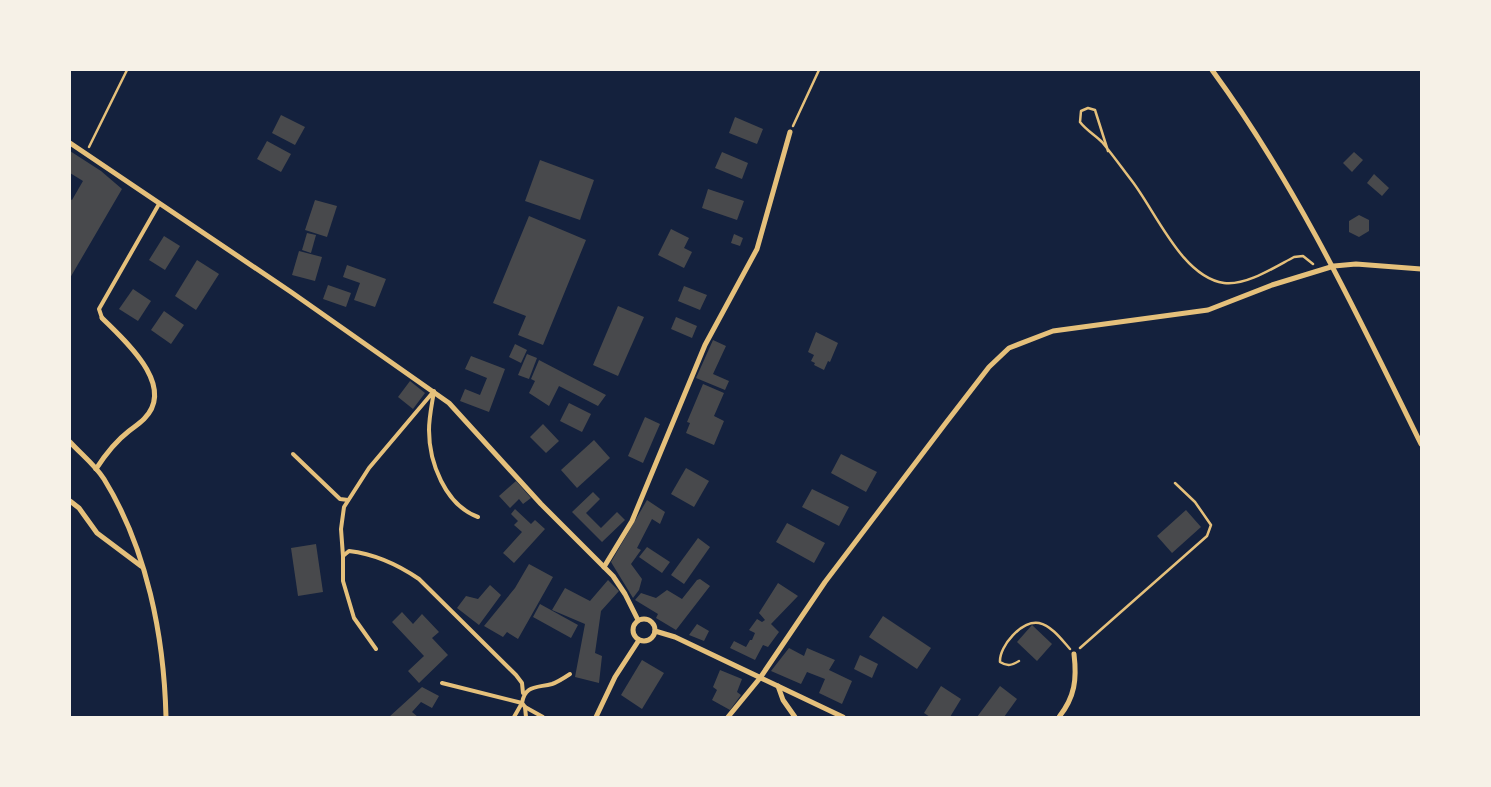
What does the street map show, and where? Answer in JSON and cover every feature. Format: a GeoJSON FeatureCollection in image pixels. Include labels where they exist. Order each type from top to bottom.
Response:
{"type":"FeatureCollection","features":[{"type":"Feature","properties":{"kind":"street"},"geometry":{"type":"LineString","coordinates":[[1212,70],[1236,103],[1334,266],[1421,444]]}},
{"type":"Feature","properties":{"kind":"street"},"geometry":{"type":"LineString","coordinates":[[604,567],[632,521],[705,344],[757,249],[790,132]]}},
{"type":"Feature","properties":{"kind":"street"},"geometry":{"type":"LineString","coordinates":[[70,143],[449,403],[541,504],[604,567],[625,594],[638,620]]}},
{"type":"Feature","properties":{"kind":"street"},"geometry":{"type":"LineString","coordinates":[[728,717],[760,678],[825,582],[906,475],[989,367],[1009,348],[1053,331],[1208,310],[1272,286],[1334,266],[1356,264],[1421,269]]}},
{"type":"Feature","properties":{"kind":"street"},"geometry":{"type":"LineString","coordinates":[[96,469],[116,442],[144,419],[153,408],[156,394],[148,372],[132,349],[102,318]]}},
{"type":"Feature","properties":{"kind":"street"},"geometry":{"type":"LineString","coordinates":[[70,442],[96,469],[121,511],[141,566],[159,632],[165,675],[166,717]]}},
{"type":"Feature","properties":{"kind":"street"},"geometry":{"type":"LineString","coordinates":[[70,501],[79,508],[97,533],[141,566]]}},
{"type":"Feature","properties":{"kind":"street"},"geometry":{"type":"LineString","coordinates":[[638,620],[649,620],[654,625],[655,631],[649,640],[639,640],[635,636],[633,630],[638,620]]}},
{"type":"Feature","properties":{"kind":"street"},"geometry":{"type":"LineString","coordinates":[[655,631],[675,637],[843,717]]}},
{"type":"Feature","properties":{"kind":"street"},"geometry":{"type":"LineString","coordinates":[[596,717],[616,677],[639,640]]}},
{"type":"Feature","properties":{"kind":"street"},"geometry":{"type":"LineString","coordinates":[[1059,717],[1069,704],[1076,681],[1074,654]]}},
{"type":"Feature","properties":{"kind":"street"},"geometry":{"type":"LineString","coordinates":[[778,686],[783,700],[795,717]]}},
{"type":"Feature","properties":{"kind":"lane"},"geometry":{"type":"LineString","coordinates":[[102,318],[99,309],[159,204]]}},
{"type":"Feature","properties":{"kind":"lane"},"geometry":{"type":"LineString","coordinates":[[376,649],[354,618],[343,581],[341,528],[344,507],[370,468],[434,391]]}},
{"type":"Feature","properties":{"kind":"lane"},"geometry":{"type":"LineString","coordinates":[[434,391],[429,429],[430,445],[438,472],[449,495],[468,514],[478,517]]}},
{"type":"Feature","properties":{"kind":"lane"},"geometry":{"type":"LineString","coordinates":[[293,454],[340,499],[348,500]]}},
{"type":"Feature","properties":{"kind":"lane"},"geometry":{"type":"LineString","coordinates":[[343,556],[349,551],[380,558],[402,567],[419,579],[516,675],[524,688],[523,705],[526,717]]}},
{"type":"Feature","properties":{"kind":"lane"},"geometry":{"type":"LineString","coordinates":[[523,693],[527,689],[553,684],[570,674]]}},
{"type":"Feature","properties":{"kind":"lane"},"geometry":{"type":"LineString","coordinates":[[442,683],[523,705],[543,717]]}},
{"type":"Feature","properties":{"kind":"lane"},"geometry":{"type":"LineString","coordinates":[[514,717],[523,705]]}},
{"type":"Feature","properties":{"kind":"path"},"geometry":{"type":"LineString","coordinates":[[86,154],[126,70]]}},
{"type":"Feature","properties":{"kind":"path"},"geometry":{"type":"LineString","coordinates":[[790,132],[819,70]]}},
{"type":"Feature","properties":{"kind":"path"},"geometry":{"type":"LineString","coordinates":[[1108,151],[1096,110],[1088,108],[1081,111],[1080,122],[1101,141],[1108,151],[1134,183],[1190,264],[1209,279],[1225,284],[1243,281],[1294,257],[1303,256],[1310,260],[1318,271]]}},
{"type":"Feature","properties":{"kind":"path"},"geometry":{"type":"LineString","coordinates":[[1019,661],[1012,666],[1005,665],[1000,662],[1000,656],[1005,646],[1022,627],[1038,623],[1050,629],[1074,654],[1207,536],[1211,525],[1195,502],[1175,483]]}},
{"type":"Feature","properties":{"kind":"building"},"geometry":{"type":"Polygon","coordinates":[[[281,115],[305,127],[295,145],[272,133],[281,115]]]}},
{"type":"Feature","properties":{"kind":"building"},"geometry":{"type":"Polygon","coordinates":[[[735,117],[763,129],[757,144],[729,133],[735,117]]]}},
{"type":"Feature","properties":{"kind":"building"},"geometry":{"type":"Polygon","coordinates":[[[267,141],[291,154],[281,172],[257,159],[267,141]]]}},
{"type":"Feature","properties":{"kind":"building"},"geometry":{"type":"Polygon","coordinates":[[[70,151],[101,171],[122,189],[70,278],[70,199],[72,200],[83,181],[70,173],[70,151]]]}},
{"type":"Feature","properties":{"kind":"building"},"geometry":{"type":"Polygon","coordinates":[[[722,152],[748,163],[742,179],[715,168],[722,152]]]}},
{"type":"Feature","properties":{"kind":"building"},"geometry":{"type":"Polygon","coordinates":[[[1354,152],[1363,160],[1352,172],[1343,163],[1354,152]]]}},
{"type":"Feature","properties":{"kind":"building"},"geometry":{"type":"Polygon","coordinates":[[[540,160],[594,180],[580,220],[525,201],[540,160]]]}},
{"type":"Feature","properties":{"kind":"building"},"geometry":{"type":"Polygon","coordinates":[[[1374,174],[1389,188],[1382,196],[1367,183],[1374,174]]]}},
{"type":"Feature","properties":{"kind":"building"},"geometry":{"type":"Polygon","coordinates":[[[708,189],[744,201],[737,220],[702,208],[708,189]]]}},
{"type":"Feature","properties":{"kind":"building"},"geometry":{"type":"Polygon","coordinates":[[[315,200],[337,206],[327,237],[305,230],[315,200]]]}},
{"type":"Feature","properties":{"kind":"building"},"geometry":{"type":"Polygon","coordinates":[[[1359,215],[1369,220],[1369,231],[1359,237],[1349,232],[1349,221],[1359,215]]]}},
{"type":"Feature","properties":{"kind":"building"},"geometry":{"type":"Polygon","coordinates":[[[529,216],[586,240],[543,345],[518,335],[526,316],[493,303],[529,216]]]}},
{"type":"Feature","properties":{"kind":"building"},"geometry":{"type":"Polygon","coordinates":[[[671,229],[689,238],[684,248],[692,252],[684,268],[658,255],[671,229]]]}},
{"type":"Feature","properties":{"kind":"building"},"geometry":{"type":"Polygon","coordinates":[[[307,233],[316,235],[311,253],[302,250],[307,233]]]}},
{"type":"Feature","properties":{"kind":"building"},"geometry":{"type":"Polygon","coordinates":[[[734,234],[743,238],[740,246],[731,243],[734,234]]]}},
{"type":"Feature","properties":{"kind":"building"},"geometry":{"type":"Polygon","coordinates":[[[164,236],[180,246],[165,270],[149,260],[164,236]]]}},
{"type":"Feature","properties":{"kind":"building"},"geometry":{"type":"Polygon","coordinates":[[[299,251],[322,257],[315,281],[292,275],[299,251]]]}},
{"type":"Feature","properties":{"kind":"building"},"geometry":{"type":"Polygon","coordinates":[[[197,260],[219,274],[196,310],[175,296],[197,260]]]}},
{"type":"Feature","properties":{"kind":"building"},"geometry":{"type":"Polygon","coordinates":[[[347,265],[386,279],[375,307],[354,300],[360,283],[343,277],[347,265]]]}},
{"type":"Feature","properties":{"kind":"building"},"geometry":{"type":"Polygon","coordinates":[[[328,285],[351,293],[346,307],[323,299],[328,285]]]}},
{"type":"Feature","properties":{"kind":"building"},"geometry":{"type":"Polygon","coordinates":[[[684,286],[707,295],[700,310],[678,301],[684,286]]]}},
{"type":"Feature","properties":{"kind":"building"},"geometry":{"type":"Polygon","coordinates":[[[133,289],[151,301],[138,321],[119,309],[133,289]]]}},
{"type":"Feature","properties":{"kind":"building"},"geometry":{"type":"Polygon","coordinates":[[[618,306],[644,317],[618,376],[593,365],[618,306]]]}},
{"type":"Feature","properties":{"kind":"building"},"geometry":{"type":"Polygon","coordinates":[[[164,311],[184,325],[171,344],[151,330],[164,311]]]}},
{"type":"Feature","properties":{"kind":"building"},"geometry":{"type":"Polygon","coordinates":[[[676,317],[697,326],[692,338],[671,329],[676,317]]]}},
{"type":"Feature","properties":{"kind":"building"},"geometry":{"type":"Polygon","coordinates":[[[816,332],[838,343],[830,362],[828,361],[824,370],[814,365],[815,363],[811,361],[814,355],[808,352],[816,332]]]}},
{"type":"Feature","properties":{"kind":"building"},"geometry":{"type":"Polygon","coordinates":[[[713,340],[726,346],[713,374],[729,381],[725,390],[696,378],[713,340]]]}},
{"type":"Feature","properties":{"kind":"building"},"geometry":{"type":"Polygon","coordinates":[[[515,344],[527,350],[521,363],[509,357],[515,344]]]}},
{"type":"Feature","properties":{"kind":"building"},"geometry":{"type":"Polygon","coordinates":[[[527,354],[537,358],[529,379],[518,375],[527,354]]]}},
{"type":"Feature","properties":{"kind":"building"},"geometry":{"type":"Polygon","coordinates":[[[471,356],[505,369],[489,412],[460,401],[465,389],[480,395],[487,378],[465,369],[471,356]]]}},
{"type":"Feature","properties":{"kind":"building"},"geometry":{"type":"Polygon","coordinates":[[[539,360],[606,395],[598,406],[559,386],[549,406],[529,393],[535,381],[531,379],[539,360]]]}},
{"type":"Feature","properties":{"kind":"building"},"geometry":{"type":"Polygon","coordinates":[[[410,381],[425,393],[413,409],[398,397],[410,381]]]}},
{"type":"Feature","properties":{"kind":"building"},"geometry":{"type":"Polygon","coordinates":[[[703,384],[724,393],[714,416],[724,421],[714,445],[686,433],[690,423],[687,422],[703,384]]]}},
{"type":"Feature","properties":{"kind":"building"},"geometry":{"type":"Polygon","coordinates":[[[569,403],[591,414],[582,432],[560,421],[569,403]]]}},
{"type":"Feature","properties":{"kind":"building"},"geometry":{"type":"Polygon","coordinates":[[[645,417],[660,424],[643,463],[628,456],[645,417]]]}},
{"type":"Feature","properties":{"kind":"building"},"geometry":{"type":"Polygon","coordinates":[[[543,424],[559,441],[546,453],[530,437],[543,424]]]}},
{"type":"Feature","properties":{"kind":"building"},"geometry":{"type":"Polygon","coordinates":[[[594,440],[610,458],[577,488],[561,470],[594,440]]]}},
{"type":"Feature","properties":{"kind":"building"},"geometry":{"type":"Polygon","coordinates":[[[841,454],[877,472],[866,492],[831,473],[841,454]]]}},
{"type":"Feature","properties":{"kind":"building"},"geometry":{"type":"Polygon","coordinates":[[[686,468],[709,481],[694,507],[671,494],[686,468]]]}},
{"type":"Feature","properties":{"kind":"building"},"geometry":{"type":"Polygon","coordinates":[[[516,481],[531,498],[523,504],[519,499],[510,508],[499,496],[516,481]]]}},
{"type":"Feature","properties":{"kind":"building"},"geometry":{"type":"Polygon","coordinates":[[[812,489],[849,507],[839,526],[802,507],[812,489]]]}},
{"type":"Feature","properties":{"kind":"building"},"geometry":{"type":"Polygon","coordinates":[[[593,492],[600,499],[586,513],[601,528],[617,512],[625,520],[602,542],[572,512],[593,492]]]}},
{"type":"Feature","properties":{"kind":"building"},"geometry":{"type":"Polygon","coordinates":[[[647,500],[665,512],[660,524],[652,519],[637,548],[641,550],[631,564],[642,579],[639,590],[633,598],[611,562],[647,500]]]}},
{"type":"Feature","properties":{"kind":"building"},"geometry":{"type":"Polygon","coordinates":[[[515,509],[531,524],[535,520],[545,529],[514,563],[503,553],[522,532],[514,525],[518,521],[511,514],[515,509]]]}},
{"type":"Feature","properties":{"kind":"building"},"geometry":{"type":"Polygon","coordinates":[[[1186,510],[1201,527],[1172,553],[1157,536],[1186,510]]]}},
{"type":"Feature","properties":{"kind":"building"},"geometry":{"type":"Polygon","coordinates":[[[787,523],[825,543],[814,563],[776,542],[787,523]]]}},
{"type":"Feature","properties":{"kind":"building"},"geometry":{"type":"Polygon","coordinates":[[[698,538],[710,547],[684,584],[671,575],[698,538]]]}},
{"type":"Feature","properties":{"kind":"building"},"geometry":{"type":"Polygon","coordinates":[[[316,544],[323,592],[298,596],[291,548],[316,544]]]}},
{"type":"Feature","properties":{"kind":"building"},"geometry":{"type":"Polygon","coordinates":[[[647,547],[670,562],[662,573],[639,557],[647,547]]]}},
{"type":"Feature","properties":{"kind":"building"},"geometry":{"type":"Polygon","coordinates":[[[529,564],[553,577],[518,639],[507,632],[503,637],[484,626],[515,588],[529,564]]]}},
{"type":"Feature","properties":{"kind":"building"},"geometry":{"type":"Polygon","coordinates":[[[700,579],[710,586],[676,630],[656,618],[658,614],[635,600],[641,593],[656,598],[667,590],[682,599],[697,580],[700,579]]]}},
{"type":"Feature","properties":{"kind":"building"},"geometry":{"type":"Polygon","coordinates":[[[608,580],[619,591],[601,611],[595,653],[602,656],[599,683],[575,677],[585,624],[552,610],[565,588],[590,601],[608,580]]]}},
{"type":"Feature","properties":{"kind":"building"},"geometry":{"type":"Polygon","coordinates":[[[778,583],[798,596],[771,624],[779,632],[768,647],[763,645],[755,660],[730,648],[734,641],[746,647],[750,640],[752,640],[755,633],[749,630],[757,619],[762,622],[765,620],[759,613],[778,583]]]}},
{"type":"Feature","properties":{"kind":"building"},"geometry":{"type":"Polygon","coordinates":[[[490,585],[501,595],[479,625],[457,608],[466,596],[478,599],[490,585]]]}},
{"type":"Feature","properties":{"kind":"building"},"geometry":{"type":"Polygon","coordinates":[[[540,604],[578,625],[571,638],[533,617],[540,604]]]}},
{"type":"Feature","properties":{"kind":"building"},"geometry":{"type":"Polygon","coordinates":[[[402,612],[413,624],[422,614],[439,632],[432,638],[448,655],[419,683],[408,671],[424,656],[392,622],[402,612]]]}},
{"type":"Feature","properties":{"kind":"building"},"geometry":{"type":"Polygon","coordinates":[[[883,616],[931,648],[917,669],[869,637],[883,616]]]}},
{"type":"Feature","properties":{"kind":"building"},"geometry":{"type":"Polygon","coordinates":[[[697,624],[709,631],[704,641],[689,635],[697,624]]]}},
{"type":"Feature","properties":{"kind":"building"},"geometry":{"type":"Polygon","coordinates":[[[1032,625],[1052,644],[1037,661],[1017,642],[1032,625]]]}},
{"type":"Feature","properties":{"kind":"building"},"geometry":{"type":"Polygon","coordinates":[[[789,648],[804,656],[807,648],[835,660],[829,670],[852,681],[842,704],[819,693],[825,679],[807,672],[801,684],[771,671],[789,648]]]}},
{"type":"Feature","properties":{"kind":"building"},"geometry":{"type":"Polygon","coordinates":[[[860,655],[878,664],[872,678],[854,669],[860,655]]]}},
{"type":"Feature","properties":{"kind":"building"},"geometry":{"type":"Polygon","coordinates":[[[642,660],[664,673],[642,709],[621,695],[642,660]]]}},
{"type":"Feature","properties":{"kind":"building"},"geometry":{"type":"Polygon","coordinates":[[[720,670],[742,679],[737,692],[741,695],[730,710],[712,700],[717,690],[713,687],[720,670]]]}},
{"type":"Feature","properties":{"kind":"building"},"geometry":{"type":"Polygon","coordinates":[[[941,686],[961,699],[950,717],[930,717],[924,713],[941,686]]]}},
{"type":"Feature","properties":{"kind":"building"},"geometry":{"type":"Polygon","coordinates":[[[1000,686],[1017,699],[1004,717],[977,717],[1000,686]]]}},
{"type":"Feature","properties":{"kind":"building"},"geometry":{"type":"Polygon","coordinates":[[[422,687],[439,696],[432,708],[421,702],[412,712],[418,717],[389,717],[422,687]]]}}]}
